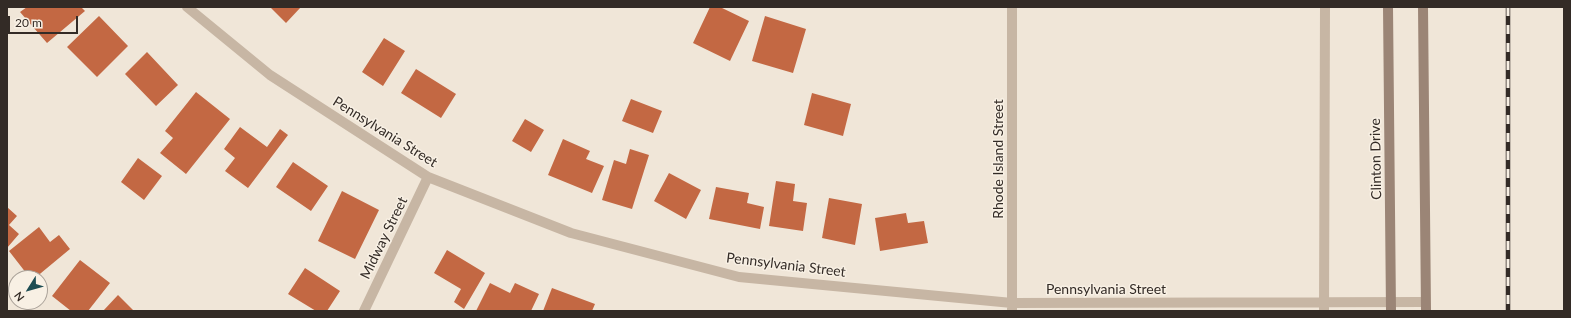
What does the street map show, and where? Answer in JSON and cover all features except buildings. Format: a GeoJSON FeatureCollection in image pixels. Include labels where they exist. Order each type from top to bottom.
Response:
{"type":"FeatureCollection","features":[{"type":"Feature","properties":{"kind":"main road","name":"Clinton Drive"},"geometry":{"type":"LineString","coordinates":[[1388,7],[1392,306]]}},
{"type":"Feature","properties":{"kind":"main road"},"geometry":{"type":"LineString","coordinates":[[1423,7],[1426,307]]}},
{"type":"Feature","properties":{"kind":"street","name":"Pennsylvania Street"},"geometry":{"type":"LineString","coordinates":[[187,7],[270,75],[428,177],[571,233],[740,277],[1012,307],[1426,307]]}},
{"type":"Feature","properties":{"kind":"street","name":"Rhode Island Street"},"geometry":{"type":"LineString","coordinates":[[1012,7],[1012,307]]}},
{"type":"Feature","properties":{"kind":"street"},"geometry":{"type":"LineString","coordinates":[[1324,7],[1324,307]]}},
{"type":"Feature","properties":{"kind":"street","name":"Midway Street"},"geometry":{"type":"LineString","coordinates":[[364,311],[428,177]]}},
{"type":"Feature","properties":{"kind":"railway"},"geometry":{"type":"LineString","coordinates":[[1508,7],[1508,311]]}}]}
